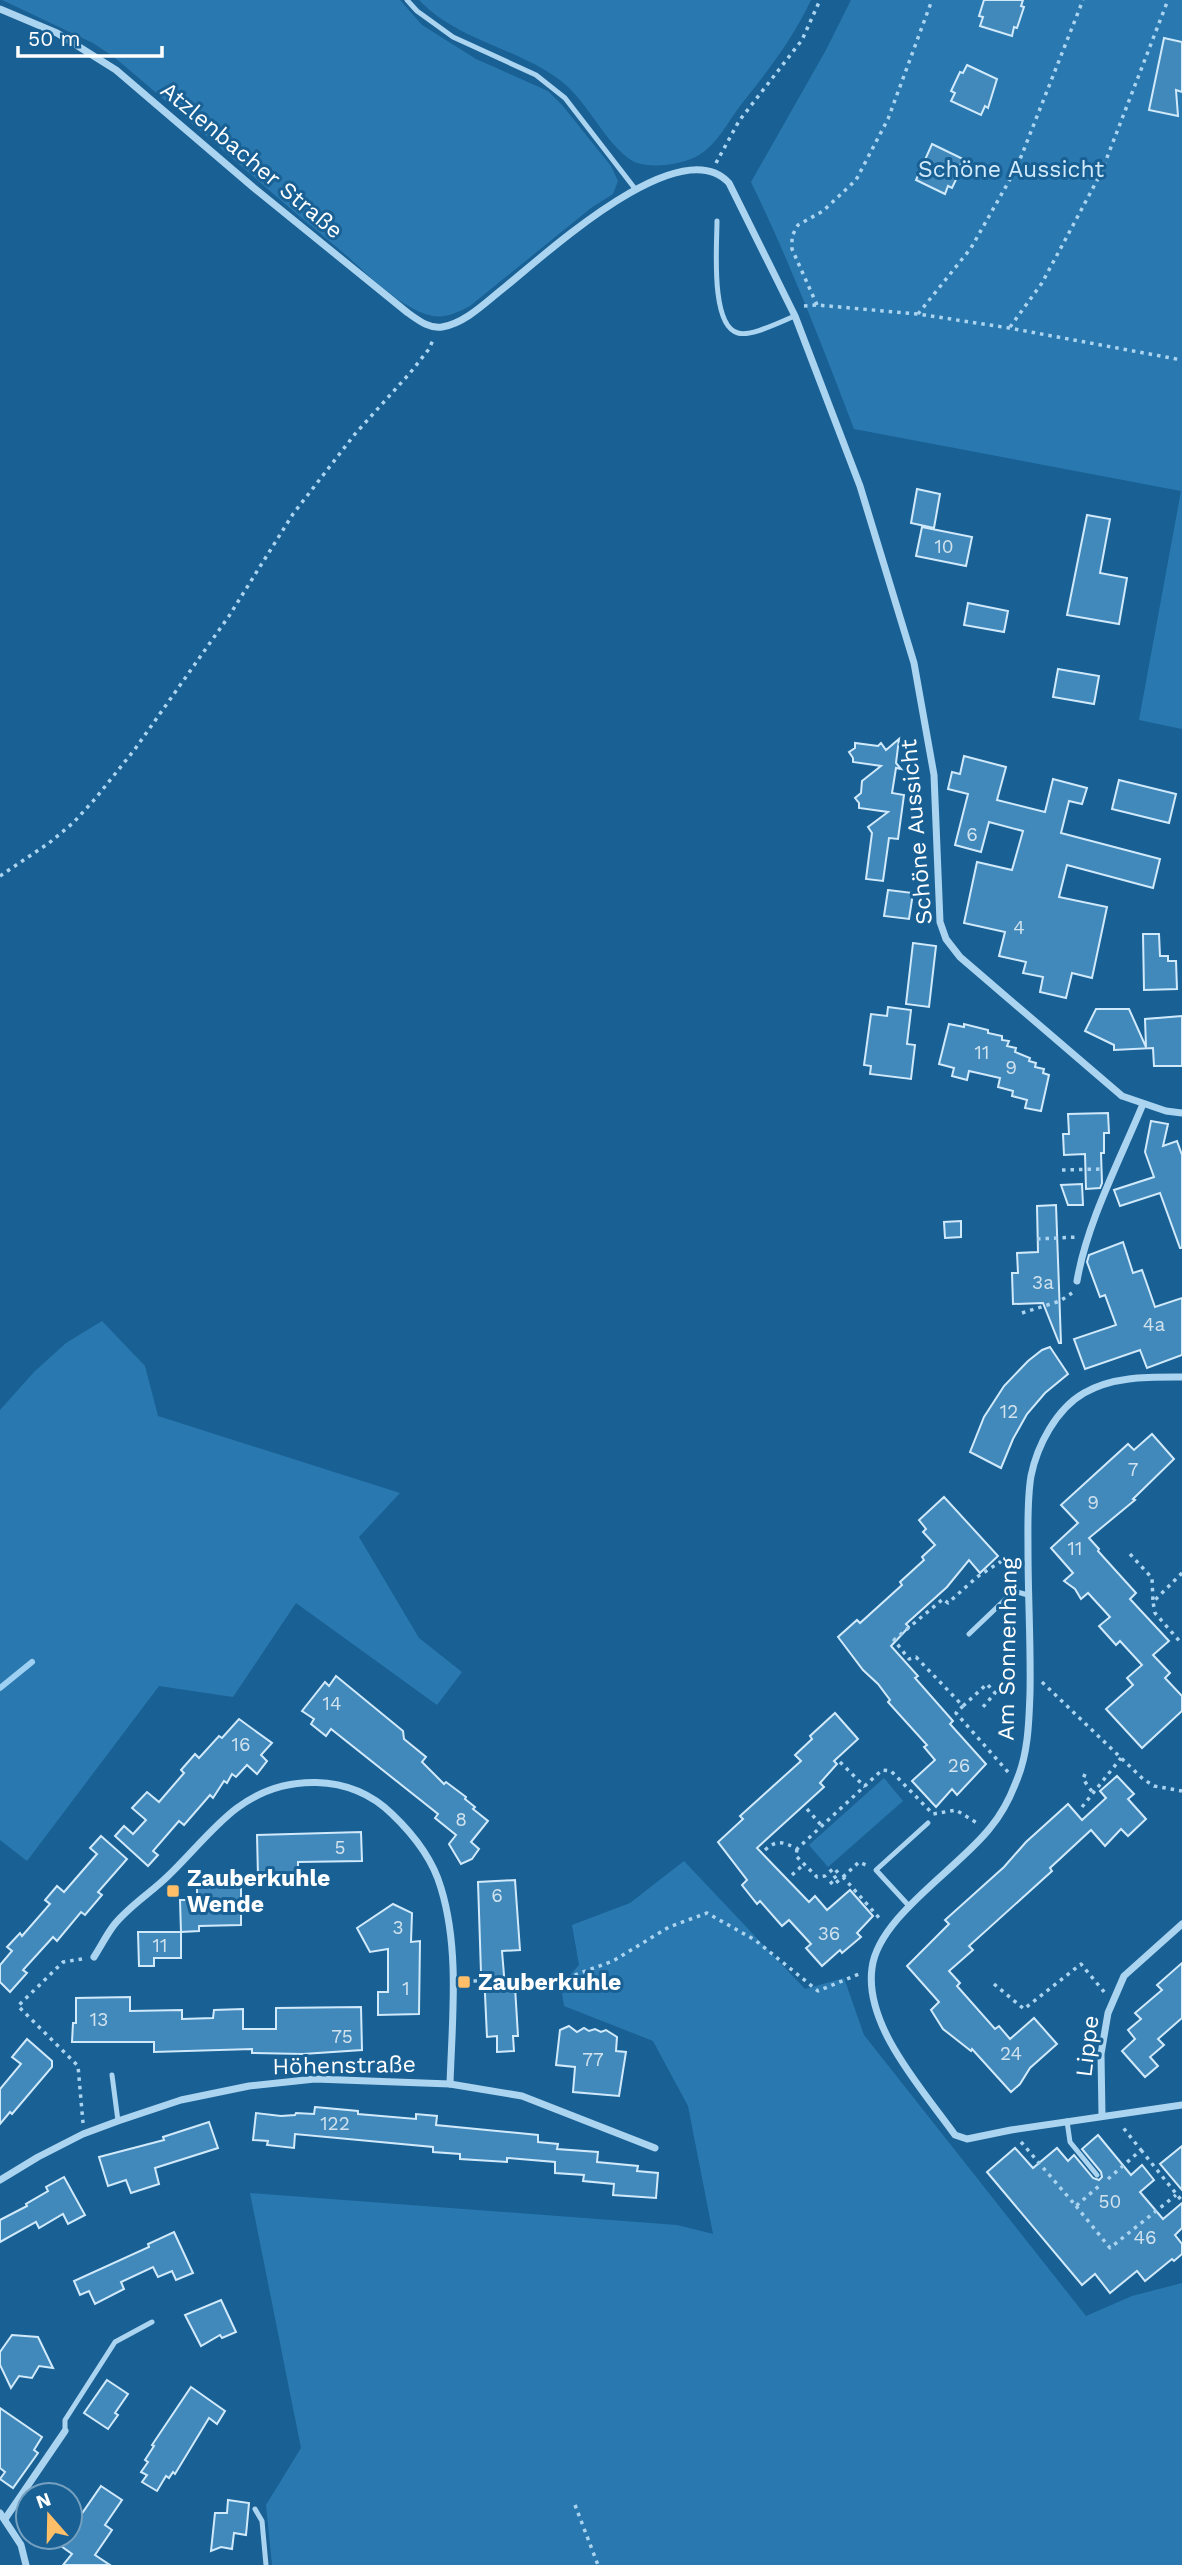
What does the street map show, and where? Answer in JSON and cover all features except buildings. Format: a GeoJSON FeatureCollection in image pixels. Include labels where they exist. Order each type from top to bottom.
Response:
{"type":"FeatureCollection","features":[{"type":"Feature","properties":{"kind":"street","name":"Atzlenbacher Straße"},"geometry":{"type":"LineString","coordinates":[[0,9],[57,33],[116,70],[254,188],[408,313],[438,327]]}},
{"type":"Feature","properties":{"kind":"street"},"geometry":{"type":"LineString","coordinates":[[438,327],[451,324],[475,311],[582,226],[636,190],[684,170],[700,169],[712,172]]}},
{"type":"Feature","properties":{"kind":"street","name":"Schöne Aussicht"},"geometry":{"type":"LineString","coordinates":[[712,172],[722,175],[729,183],[792,308],[860,486],[915,663],[934,775],[940,922],[946,939],[960,957],[1122,1096],[1182,1113]]}},
{"type":"Feature","properties":{"kind":"street"},"geometry":{"type":"LineString","coordinates":[[1077,1281],[1080,1261],[1143,1104]]}},
{"type":"Feature","properties":{"kind":"street","name":"Am Sonnenhang"},"geometry":{"type":"LineString","coordinates":[[1182,1377],[1142,1377],[1112,1382],[1083,1393],[1061,1412],[1041,1444],[1031,1476],[1028,1524],[1030,1671],[1025,1752],[1017,1782],[989,1829],[888,1928],[876,1949],[871,1969],[876,2008],[887,2039],[955,2135],[967,2139],[1067,2121],[1182,2105]]}},
{"type":"Feature","properties":{"kind":"street"},"geometry":{"type":"LineString","coordinates":[[94,1956],[115,1924],[163,1882],[237,1808],[270,1790],[302,1782],[348,1786],[381,1804],[414,1835],[441,1887],[450,1929],[453,1981],[450,2084]]}},
{"type":"Feature","properties":{"kind":"street","name":"Lippe"},"geometry":{"type":"LineString","coordinates":[[1102,2116],[1101,2054],[1108,2013],[1124,1976],[1182,1924]]}},
{"type":"Feature","properties":{"kind":"street","name":"Höhenstraße"},"geometry":{"type":"LineString","coordinates":[[0,2180],[83,2134],[181,2100],[249,2086],[315,2079],[450,2084],[522,2096],[655,2148]]}},
{"type":"Feature","properties":{"kind":"street"},"geometry":{"type":"LineString","coordinates":[[26,2565],[21,2545],[2,2516],[65,2431]]}},
{"type":"Feature","properties":{"kind":"lane"},"geometry":{"type":"LineString","coordinates":[[407,0],[417,11],[453,37],[536,75],[565,98],[636,190]]}},
{"type":"Feature","properties":{"kind":"lane"},"geometry":{"type":"LineString","coordinates":[[717,221],[718,302],[722,317],[729,328],[737,333],[748,334],[795,316]]}},
{"type":"Feature","properties":{"kind":"lane"},"geometry":{"type":"LineString","coordinates":[[969,1634],[1014,1591],[1028,1590]]}},
{"type":"Feature","properties":{"kind":"lane"},"geometry":{"type":"LineString","coordinates":[[910,1908],[876,1870],[928,1823]]}},
{"type":"Feature","properties":{"kind":"lane"},"geometry":{"type":"LineString","coordinates":[[112,2075],[118,2121]]}},
{"type":"Feature","properties":{"kind":"lane"},"geometry":{"type":"LineString","coordinates":[[1067,2121],[1070,2142],[1097,2175]]}},
{"type":"Feature","properties":{"kind":"lane"},"geometry":{"type":"LineString","coordinates":[[65,2431],[65,2420],[115,2342],[152,2322]]}},
{"type":"Feature","properties":{"kind":"lane"},"geometry":{"type":"LineString","coordinates":[[255,2509],[262,2521],[265,2565]]}},
{"type":"Feature","properties":{"kind":"path"},"geometry":{"type":"LineString","coordinates":[[712,172],[739,121],[802,40],[820,0]]}},
{"type":"Feature","properties":{"kind":"path"},"geometry":{"type":"LineString","coordinates":[[817,305],[792,248],[792,236],[798,225],[823,211],[856,180],[888,119],[932,0]]}},
{"type":"Feature","properties":{"kind":"path"},"geometry":{"type":"LineString","coordinates":[[918,314],[971,248],[1017,167],[1083,0]]}},
{"type":"Feature","properties":{"kind":"path"},"geometry":{"type":"LineString","coordinates":[[1009,328],[1042,283],[1101,173],[1168,0]]}},
{"type":"Feature","properties":{"kind":"path"},"geometry":{"type":"LineString","coordinates":[[792,308],[817,305],[918,314],[1182,360]]}},
{"type":"Feature","properties":{"kind":"path"},"geometry":{"type":"LineString","coordinates":[[0,876],[73,823],[135,749],[221,627],[293,514],[355,434],[423,357],[438,327]]}},
{"type":"Feature","properties":{"kind":"path"},"geometry":{"type":"LineString","coordinates":[[1062,1170],[1116,1168]]}},
{"type":"Feature","properties":{"kind":"path"},"geometry":{"type":"LineString","coordinates":[[1037,1239],[1089,1237]]}},
{"type":"Feature","properties":{"kind":"path"},"geometry":{"type":"LineString","coordinates":[[1022,1313],[1060,1301],[1072,1293],[1077,1281]]}},
{"type":"Feature","properties":{"kind":"path"},"geometry":{"type":"LineString","coordinates":[[1130,1554],[1152,1578],[1155,1613],[1182,1644]]}},
{"type":"Feature","properties":{"kind":"path"},"geometry":{"type":"LineString","coordinates":[[962,1706],[916,1657],[909,1659],[894,1640],[943,1599],[948,1603],[977,1577],[1000,1562],[1028,1590]]}},
{"type":"Feature","properties":{"kind":"path"},"geometry":{"type":"LineString","coordinates":[[1153,1602],[1182,1573]]}},
{"type":"Feature","properties":{"kind":"path"},"geometry":{"type":"LineString","coordinates":[[1030,1671],[1143,1779],[1154,1786],[1182,1791]]}},
{"type":"Feature","properties":{"kind":"path"},"geometry":{"type":"LineString","coordinates":[[983,1707],[995,1693],[987,1684],[956,1713],[1017,1782]]}},
{"type":"Feature","properties":{"kind":"path"},"geometry":{"type":"LineString","coordinates":[[1082,1807],[1121,1758]]}},
{"type":"Feature","properties":{"kind":"path"},"geometry":{"type":"LineString","coordinates":[[840,1762],[864,1787]]}},
{"type":"Feature","properties":{"kind":"path"},"geometry":{"type":"LineString","coordinates":[[876,1870],[859,1862],[833,1885],[830,1881],[839,1874],[834,1868],[821,1878],[812,1874],[796,1856],[797,1849],[882,1770],[891,1771],[933,1814],[956,1810],[989,1829]]}},
{"type":"Feature","properties":{"kind":"path"},"geometry":{"type":"LineString","coordinates":[[1084,1774],[1083,1779],[1093,1793]]}},
{"type":"Feature","properties":{"kind":"path"},"geometry":{"type":"LineString","coordinates":[[807,1809],[823,1826]]}},
{"type":"Feature","properties":{"kind":"path"},"geometry":{"type":"LineString","coordinates":[[765,1850],[773,1842],[784,1842],[797,1849]]}},
{"type":"Feature","properties":{"kind":"path"},"geometry":{"type":"LineString","coordinates":[[792,1875],[804,1864]]}},
{"type":"Feature","properties":{"kind":"path"},"geometry":{"type":"LineString","coordinates":[[843,1877],[888,1928]]}},
{"type":"Feature","properties":{"kind":"path"},"geometry":{"type":"LineString","coordinates":[[453,1981],[561,1980],[613,1961],[670,1927],[707,1913],[755,1940],[818,1991],[871,1969]]}},
{"type":"Feature","properties":{"kind":"path"},"geometry":{"type":"LineString","coordinates":[[83,2134],[78,2066],[18,2006],[63,1962],[94,1956]]}},
{"type":"Feature","properties":{"kind":"path"},"geometry":{"type":"LineString","coordinates":[[994,1984],[1024,2009],[1080,1964],[1113,2002]]}},
{"type":"Feature","properties":{"kind":"path"},"geometry":{"type":"LineString","coordinates":[[1141,2150],[1182,2201]]}},
{"type":"Feature","properties":{"kind":"path"},"geometry":{"type":"LineString","coordinates":[[1076,2206],[1110,2248],[1176,2195]]}},
{"type":"Feature","properties":{"kind":"path"},"geometry":{"type":"LineString","coordinates":[[575,2505],[598,2565]]}},
{"type":"Feature","properties":{"kind":"green space"},"geometry":{"type":"Polygon","coordinates":[[[2,0],[400,0],[422,25],[476,59],[548,91],[611,166],[618,181],[613,194],[591,208],[470,306],[448,315],[425,314],[380,286],[114,57],[93,43],[2,0]]]}},
{"type":"Feature","properties":{"kind":"green space"},"geometry":{"type":"Polygon","coordinates":[[[419,0],[811,0],[796,29],[711,145],[692,159],[653,165],[635,162],[618,149],[577,96],[557,78],[523,58],[451,25],[419,0]]]}},
{"type":"Feature","properties":{"kind":"green space","name":"Schöne Aussicht"},"geometry":{"type":"Polygon","coordinates":[[[851,0],[1182,0],[1182,729],[1139,720],[1181,491],[854,429],[818,335],[751,182],[826,50],[851,0]]]}},
{"type":"Feature","properties":{"kind":"green space"},"geometry":{"type":"Polygon","coordinates":[[[102,1321],[145,1366],[158,1416],[400,1493],[359,1537],[419,1638],[462,1672],[437,1705],[296,1603],[233,1697],[159,1686],[27,1861],[0,1840],[0,1410],[34,1372],[66,1343],[102,1321]]]}},
{"type":"Feature","properties":{"kind":"green space"},"geometry":{"type":"Polygon","coordinates":[[[884,1778],[903,1801],[828,1867],[809,1845],[884,1778]]]}},
{"type":"Feature","properties":{"kind":"green space"},"geometry":{"type":"Polygon","coordinates":[[[684,1861],[805,1989],[844,1978],[864,2035],[1086,2316],[1132,2296],[1182,2283],[1182,2565],[272,2565],[266,2505],[301,2448],[250,2193],[677,2225],[713,2234],[688,2106],[653,2041],[564,2006],[561,1986],[579,1965],[572,1925],[630,1903],[684,1861]]]}},
{"type":"Feature","properties":{"kind":"waterway"},"geometry":{"type":"LineString","coordinates":[[0,1688],[32,1662]]}},
{"type":"Feature","properties":{"kind":"place","name":"Zauberkuhle Wende"},"geometry":{"type":"Point","coordinates":[173,1891]}},
{"type":"Feature","properties":{"kind":"place","name":"Zauberkuhle"},"geometry":{"type":"Point","coordinates":[464,1982]}}]}
